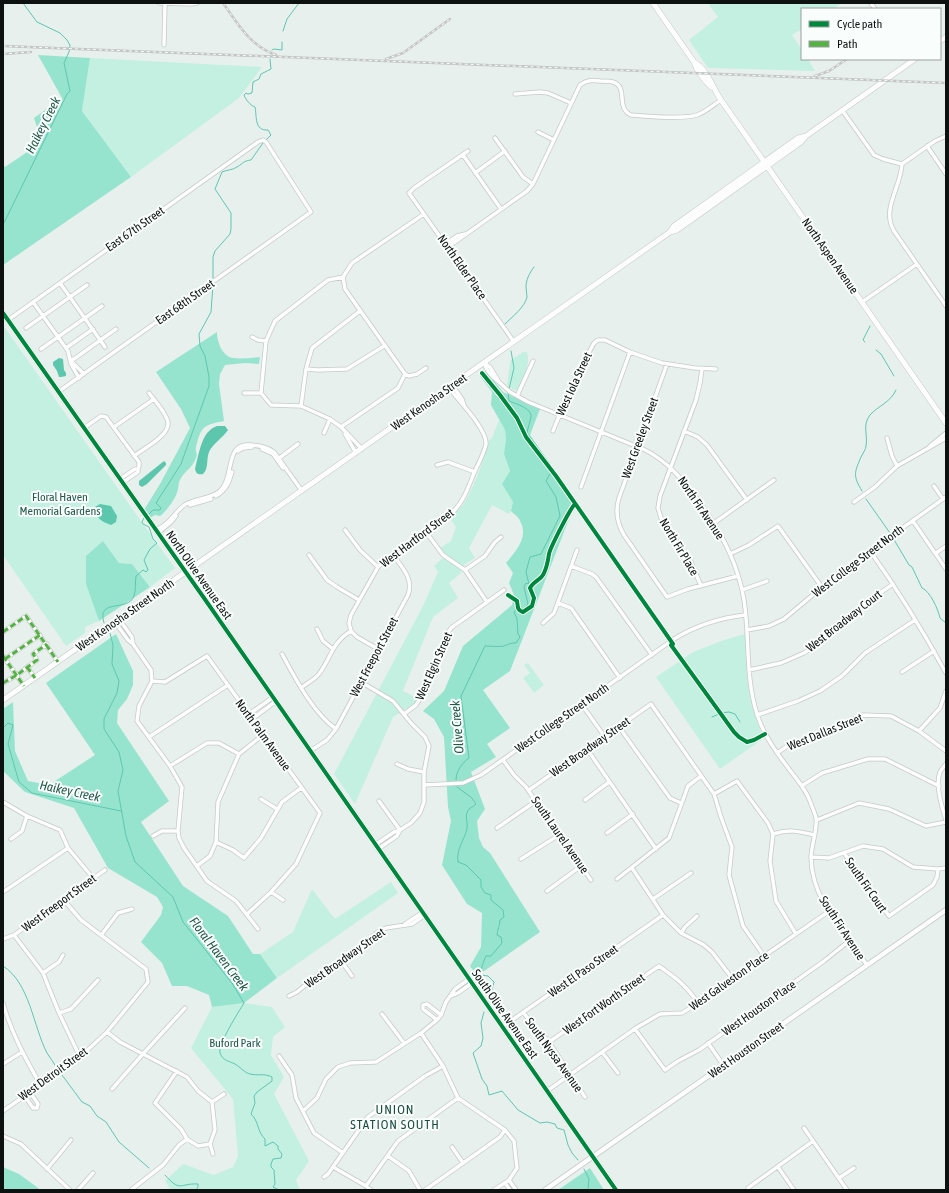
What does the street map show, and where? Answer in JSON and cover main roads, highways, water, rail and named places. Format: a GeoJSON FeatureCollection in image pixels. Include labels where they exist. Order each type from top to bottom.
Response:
{"type":"FeatureCollection","features":[{"type":"Feature","properties":{"kind":"main road","name":"North Aspen Avenue"},"geometry":{"type":"LineString","coordinates":[[654,3],[694,62],[700,65],[709,78],[714,90],[946,423]]}},
{"type":"Feature","properties":{"kind":"main road"},"geometry":{"type":"LineString","coordinates":[[766,164],[801,142],[806,136],[912,60]]}},
{"type":"Feature","properties":{"kind":"main road","name":"West Kenosha Street"},"geometry":{"type":"LineString","coordinates":[[206,558],[670,232],[674,226],[714,201],[766,164]]}},
{"type":"Feature","properties":{"kind":"main road","name":"West Kenosha Street North"},"geometry":{"type":"LineString","coordinates":[[5,699],[206,558]]}},
{"type":"Feature","properties":{"kind":"waterway","name":"Haikey Creek"},"geometry":{"type":"LineString","coordinates":[[3,225],[67,94],[70,91],[64,63],[69,52],[70,45],[60,33],[37,22],[23,3]]}},
{"type":"Feature","properties":{"kind":"waterway","name":"Haikey Creek"},"geometry":{"type":"LineString","coordinates":[[283,31],[287,19],[299,3]]}},
{"type":"Feature","properties":{"kind":"waterway","name":"Haikey Creek"},"geometry":{"type":"LineString","coordinates":[[272,50],[282,50],[282,42]]}},
{"type":"Feature","properties":{"kind":"waterway","name":"Haikey Creek"},"geometry":{"type":"LineString","coordinates":[[266,140],[271,135],[268,130],[264,130],[258,126],[255,107],[248,102],[244,95],[246,93],[252,93],[253,82],[259,79],[261,74],[271,69],[270,59]]}},
{"type":"Feature","properties":{"kind":"waterway","name":"Floral Haven Creek"},"geometry":{"type":"LineString","coordinates":[[213,280],[213,257],[215,251],[230,234],[231,229],[231,213],[215,189],[222,172],[234,169],[251,160],[263,143]]}},
{"type":"Feature","properties":{"kind":"waterway","name":"Olive Creek"},"geometry":{"type":"LineString","coordinates":[[505,324],[518,312],[526,301],[527,282],[534,267]]}},
{"type":"Feature","properties":{"kind":"waterway","name":"Floral Haven Creek"},"geometry":{"type":"LineString","coordinates":[[148,515],[153,510],[160,510],[161,508],[156,503],[181,464],[209,386],[205,356],[200,346],[199,334],[211,312],[213,285]]}},
{"type":"Feature","properties":{"kind":"waterway"},"geometry":{"type":"LineString","coordinates":[[865,342],[863,340],[870,326]]}},
{"type":"Feature","properties":{"kind":"waterway"},"geometry":{"type":"LineString","coordinates":[[876,350],[881,354],[894,376]]}},
{"type":"Feature","properties":{"kind":"waterway","name":"Olive Creek"},"geometry":{"type":"LineString","coordinates":[[509,389],[514,368],[511,351]]}},
{"type":"Feature","properties":{"kind":"waterway"},"geometry":{"type":"LineString","coordinates":[[862,491],[857,482],[856,471],[866,447],[866,423],[870,415],[888,401],[896,390]]}},
{"type":"Feature","properties":{"kind":"waterway","name":"Olive Creek"},"geometry":{"type":"LineString","coordinates":[[508,392],[509,401],[523,407],[531,414],[527,433],[550,464],[551,469]]}},
{"type":"Feature","properties":{"kind":"waterway","name":"Olive Creek"},"geometry":{"type":"LineString","coordinates":[[456,780],[457,773],[464,762],[469,758],[461,696],[485,646],[502,646],[516,643],[520,637],[518,634],[517,619],[514,612],[519,608],[524,609],[528,604],[524,587],[526,583],[529,584],[526,572],[530,557],[541,554],[560,516],[556,497],[546,481],[551,472]]}},
{"type":"Feature","properties":{"kind":"waterway"},"geometry":{"type":"LineString","coordinates":[[866,499],[890,533]]}},
{"type":"Feature","properties":{"kind":"waterway","name":"Floral Haven Creek"},"geometry":{"type":"LineString","coordinates":[[104,623],[104,610],[126,604],[131,601],[135,594],[136,576],[143,570],[146,572],[148,570],[144,560],[150,549],[157,543],[153,539],[149,527],[143,524],[142,522],[144,518]]}},
{"type":"Feature","properties":{"kind":"waterway"},"geometry":{"type":"LineString","coordinates":[[893,538],[909,565],[912,567],[922,588],[928,593],[933,601],[940,618],[946,623]]}},
{"type":"Feature","properties":{"kind":"waterway","name":"Floral Haven Creek"},"geometry":{"type":"LineString","coordinates":[[110,633],[113,645],[112,664],[119,681],[117,693],[104,719],[104,729],[119,752],[123,770],[118,791],[126,836],[135,862],[173,897],[183,922],[232,983],[244,1003],[225,1036],[220,1053],[224,1059],[235,1064],[248,1073],[272,1077],[272,1081],[254,1096],[255,1103],[251,1114],[265,1139],[265,1146],[273,1142],[278,1146],[278,1149],[282,1154],[281,1158],[273,1159],[271,1164],[271,1167],[274,1170],[275,1184],[273,1187],[279,1190]]}},
{"type":"Feature","properties":{"kind":"waterway","name":"Haikey Creek"},"geometry":{"type":"LineString","coordinates":[[3,707],[3,712]]}},
{"type":"Feature","properties":{"kind":"waterway"},"geometry":{"type":"LineString","coordinates":[[721,713],[729,712],[735,714],[740,722]]}},
{"type":"Feature","properties":{"kind":"waterway"},"geometry":{"type":"LineString","coordinates":[[712,717],[719,714]]}},
{"type":"Feature","properties":{"kind":"waterway","name":"Haikey Creek"},"geometry":{"type":"LineString","coordinates":[[3,728],[8,723],[13,725],[8,744],[19,782],[32,793],[121,811]]}},
{"type":"Feature","properties":{"kind":"waterway","name":"Olive Creek"},"geometry":{"type":"LineString","coordinates":[[457,787],[472,798],[476,804],[469,809],[466,816],[467,828],[459,848],[458,862],[466,865],[481,880],[481,887],[485,893],[491,895],[491,900],[503,910],[504,917],[500,920],[497,931],[497,935],[501,937],[502,943],[491,956],[486,956],[481,971],[481,975],[488,976],[494,982],[490,998]]}},
{"type":"Feature","properties":{"kind":"waterway"},"geometry":{"type":"LineString","coordinates":[[3,966],[12,974],[25,994],[42,1042],[57,1068]]}},
{"type":"Feature","properties":{"kind":"waterway","name":"Olive Creek"},"geometry":{"type":"LineString","coordinates":[[484,1012],[481,1023],[483,1038],[481,1046],[473,1053],[482,1079],[487,1086],[489,1095],[502,1091],[518,1110],[540,1123],[547,1122],[555,1124],[557,1128],[564,1130],[568,1145],[578,1160]]}},
{"type":"Feature","properties":{"kind":"waterway"},"geometry":{"type":"LineString","coordinates":[[62,1075],[82,1102],[90,1106],[97,1116],[106,1122],[119,1142],[149,1168]]}},
{"type":"Feature","properties":{"kind":"waterway","name":"Olive Creek"},"geometry":{"type":"LineString","coordinates":[[584,1169],[589,1179],[588,1190]]}},
{"type":"Feature","properties":{"kind":"waterway"},"geometry":{"type":"LineString","coordinates":[[165,1175],[174,1184],[180,1186],[198,1184],[196,1190]]}},
{"type":"Feature","properties":{"kind":"railway"},"geometry":{"type":"LineString","coordinates":[[223,3],[245,34],[259,46],[276,55]]}},
{"type":"Feature","properties":{"kind":"railway"},"geometry":{"type":"LineString","coordinates":[[386,59],[403,53],[450,19]]}},
{"type":"Feature","properties":{"kind":"railway"},"geometry":{"type":"LineString","coordinates":[[3,46],[946,83]]}},
{"type":"Feature","properties":{"kind":"railway"},"geometry":{"type":"LineString","coordinates":[[3,54],[31,52]]}},
{"type":"Feature","properties":{"kind":"railway"},"geometry":{"type":"LineString","coordinates":[[815,76],[829,71],[846,60]]}},
{"type":"Feature","properties":{"kind":"district","name":"UNION STATION SOUTH"},"geometry":{"type":"Point","coordinates":[395,1116]}},
{"type":"Feature","properties":{"kind":"park label","name":"Floral Haven Memorial Gardens"},"geometry":{"type":"Point","coordinates":[60,504]}},
{"type":"Feature","properties":{"kind":"park label","name":"Buford Park"},"geometry":{"type":"Point","coordinates":[235,1043]}}]}
